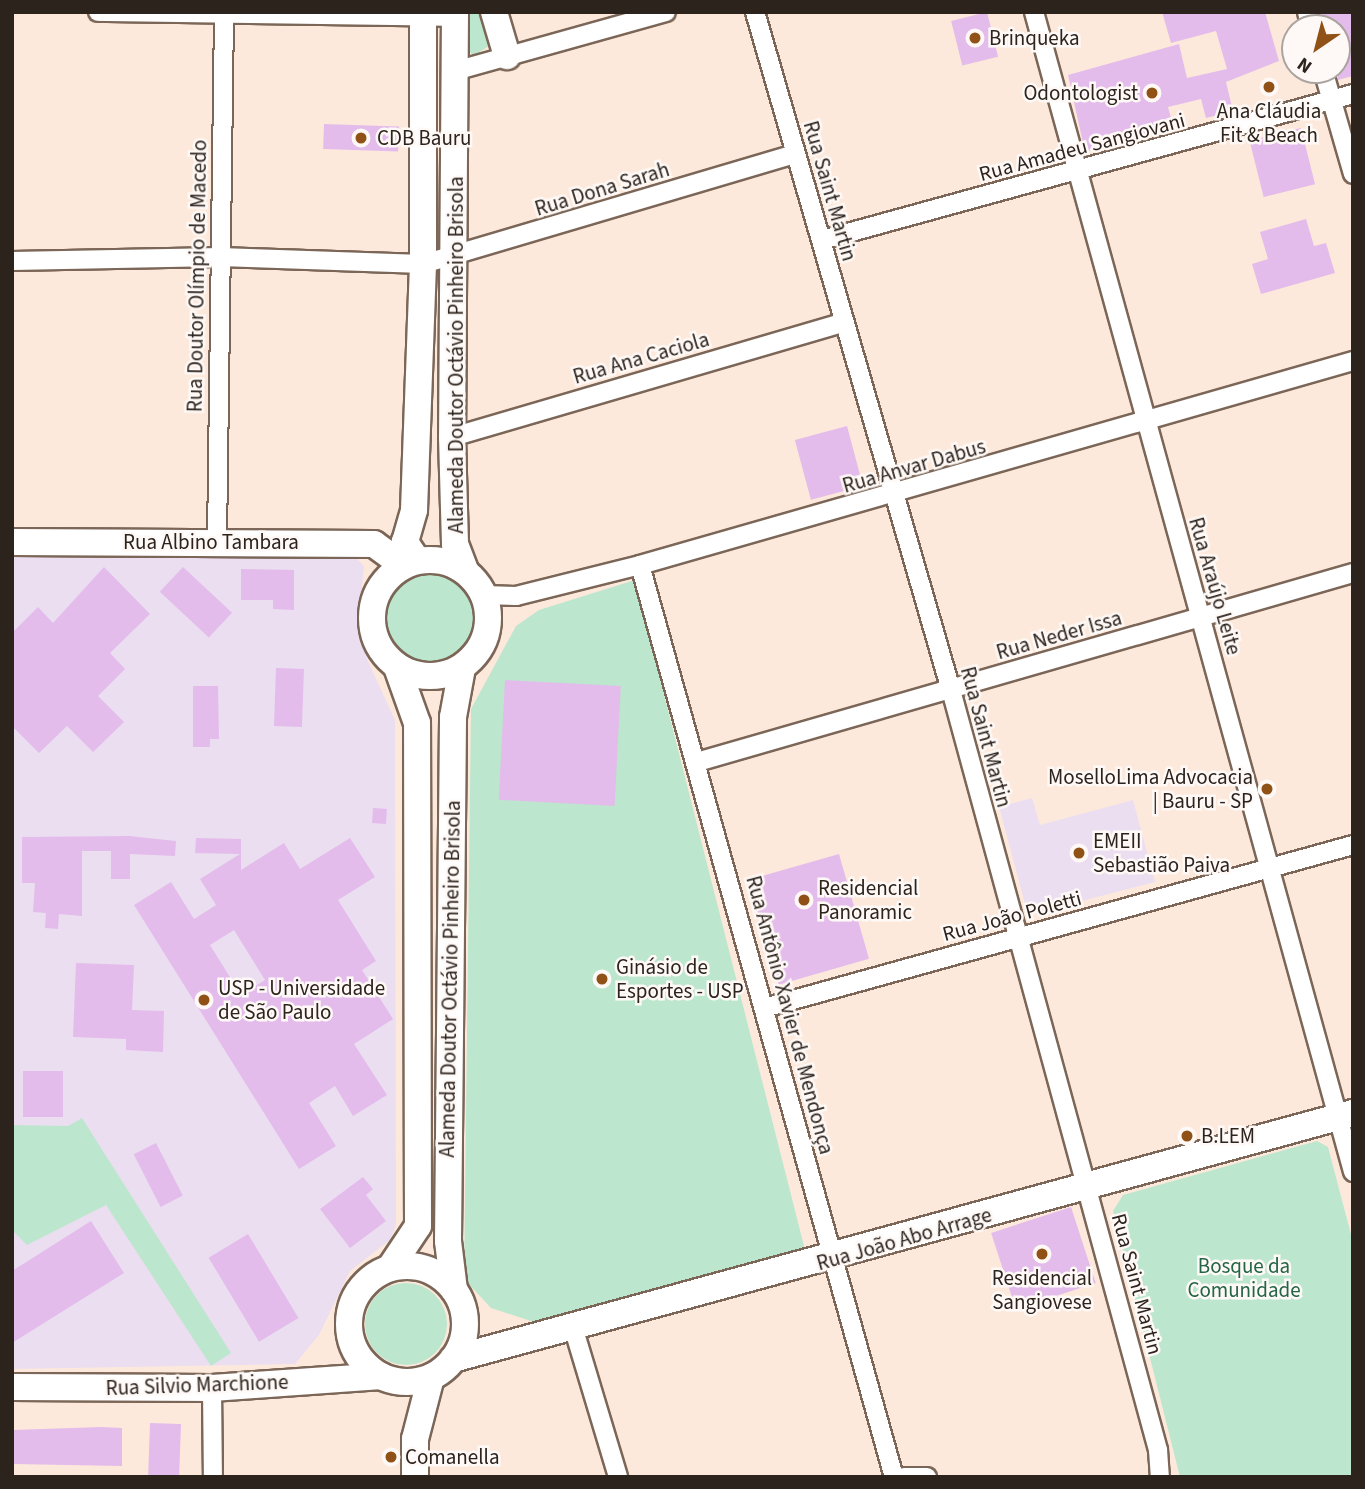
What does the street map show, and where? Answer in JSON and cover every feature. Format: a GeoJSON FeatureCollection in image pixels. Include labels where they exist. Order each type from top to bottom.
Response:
{"type":"FeatureCollection","features":[{"type":"Feature","properties":{"kind":"street"},"geometry":{"type":"LineString","coordinates":[[98,12],[455,15]]}},
{"type":"Feature","properties":{"kind":"street"},"geometry":{"type":"LineString","coordinates":[[494,12],[507,57]]}},
{"type":"Feature","properties":{"kind":"street"},"geometry":{"type":"LineString","coordinates":[[455,71],[666,12]]}},
{"type":"Feature","properties":{"kind":"street","name":"Rua Saint Martin"},"geometry":{"type":"LineString","coordinates":[[755,12],[951,690],[1015,939],[1087,1187],[1160,1477]]}},
{"type":"Feature","properties":{"kind":"street","name":"Rua Araújo Leite"},"geometry":{"type":"LineString","coordinates":[[1034,12],[1200,617],[1345,1115],[1353,1172]]}},
{"type":"Feature","properties":{"kind":"street","name":"Rua Doutor Olímpio de Macedo"},"geometry":{"type":"LineString","coordinates":[[217,541],[224,14]]}},
{"type":"Feature","properties":{"kind":"street","name":"Alameda Doutor Octávio Pinheiro Brisola"},"geometry":{"type":"LineString","coordinates":[[410,563],[405,542],[414,510],[423,264],[423,14]]}},
{"type":"Feature","properties":{"kind":"street","name":"Alameda Doutor Octávio Pinheiro Brisola"},"geometry":{"type":"LineString","coordinates":[[415,1477],[415,1439],[432,1377],[453,1359],[465,1325],[454,1290],[448,1241],[452,744],[462,668],[488,632],[484,594],[465,570],[456,544],[452,437],[457,257],[455,15]]}},
{"type":"Feature","properties":{"kind":"street"},"geometry":{"type":"LineString","coordinates":[[1327,84],[1353,174]]}},
{"type":"Feature","properties":{"kind":"street","name":"Rua Amadeu Sangiovani"},"geometry":{"type":"LineString","coordinates":[[822,240],[1080,172],[1353,94]]}},
{"type":"Feature","properties":{"kind":"street","name":"Rua Dona Sarah"},"geometry":{"type":"LineString","coordinates":[[12,261],[220,257],[423,264],[457,257],[794,154]]}},
{"type":"Feature","properties":{"kind":"street","name":"Rua Ana Caciola"},"geometry":{"type":"LineString","coordinates":[[452,437],[843,323]]}},
{"type":"Feature","properties":{"kind":"street","name":"Rua Anvar Dabus"},"geometry":{"type":"LineString","coordinates":[[484,594],[516,596],[640,565],[1147,424],[1353,361]]}},
{"type":"Feature","properties":{"kind":"street","name":"Rua Albino Tambara"},"geometry":{"type":"LineString","coordinates":[[12,542],[217,541],[374,544],[410,563]]}},
{"type":"Feature","properties":{"kind":"street","name":"Alameda Doutor Octávio Pinheiro Brisola"},"geometry":{"type":"LineString","coordinates":[[415,1439],[389,1379],[354,1348],[350,1309],[365,1284],[390,1268],[418,1226],[417,723],[397,667],[378,644],[371,614],[381,586],[410,563],[465,570]]}},
{"type":"Feature","properties":{"kind":"street","name":"Rua Antônio Xavier de Mendonça"},"geometry":{"type":"LineString","coordinates":[[640,565],[894,1477]]}},
{"type":"Feature","properties":{"kind":"street","name":"Rua Neder Issa"},"geometry":{"type":"LineString","coordinates":[[697,762],[1353,573]]}},
{"type":"Feature","properties":{"kind":"street"},"geometry":{"type":"LineString","coordinates":[[397,667],[433,677],[462,668]]}},
{"type":"Feature","properties":{"kind":"street","name":"Rua João Poletti"},"geometry":{"type":"LineString","coordinates":[[764,1008],[1353,845]]}},
{"type":"Feature","properties":{"kind":"street","name":"Rua João Abo Arrage"},"geometry":{"type":"LineString","coordinates":[[453,1359],[574,1330],[1345,1115]]}},
{"type":"Feature","properties":{"kind":"street"},"geometry":{"type":"LineString","coordinates":[[390,1268],[425,1269],[454,1290]]}},
{"type":"Feature","properties":{"kind":"street"},"geometry":{"type":"LineString","coordinates":[[574,1330],[618,1477]]}},
{"type":"Feature","properties":{"kind":"street"},"geometry":{"type":"LineString","coordinates":[[389,1379],[432,1377]]}},
{"type":"Feature","properties":{"kind":"street","name":"Rua Silvio Marchione"},"geometry":{"type":"LineString","coordinates":[[12,1387],[212,1388],[389,1379]]}},
{"type":"Feature","properties":{"kind":"street"},"geometry":{"type":"LineString","coordinates":[[212,1388],[213,1477]]}},
{"type":"Feature","properties":{"kind":"street"},"geometry":{"type":"LineString","coordinates":[[904,1477],[927,1477]]}},
{"type":"Feature","properties":{"kind":"shaded area","name":"USP - Universidade de São Paulo"},"geometry":{"type":"Polygon","coordinates":[[[12,554],[356,558],[364,566],[360,607],[367,659],[395,720],[396,1225],[390,1240],[350,1271],[319,1335],[295,1364],[12,1369],[12,554]]]}},
{"type":"Feature","properties":{"kind":"shaded area","name":"EMEII Sebastião Paiva"},"geometry":{"type":"Polygon","coordinates":[[[1032,798],[1040,825],[1133,800],[1155,882],[1028,915],[999,807],[1032,798]]]}},
{"type":"Feature","properties":{"kind":"green space"},"geometry":{"type":"Polygon","coordinates":[[[467,12],[483,12],[494,43],[473,56],[466,47],[467,12]]]}},
{"type":"Feature","properties":{"kind":"green space"},"geometry":{"type":"Polygon","coordinates":[[[431,574],[448,577],[463,587],[473,602],[476,619],[473,636],[463,651],[448,661],[431,664],[414,661],[399,651],[389,636],[386,619],[389,602],[399,587],[414,577],[431,574]]]}},
{"type":"Feature","properties":{"kind":"green space","name":"Ginásio de Esportes - USP"},"geometry":{"type":"Polygon","coordinates":[[[635,580],[805,1250],[540,1324],[491,1308],[464,1279],[471,709],[516,626],[539,610],[635,580]]]}},
{"type":"Feature","properties":{"kind":"green space"},"geometry":{"type":"Polygon","coordinates":[[[82,1118],[231,1353],[211,1366],[106,1205],[27,1245],[12,1230],[12,1125],[68,1126],[82,1118]]]}},
{"type":"Feature","properties":{"kind":"green space","name":"Bosque da Comunidade"},"geometry":{"type":"Polygon","coordinates":[[[1317,1141],[1328,1147],[1353,1242],[1353,1477],[1180,1477],[1113,1211],[1123,1195],[1317,1141]]]}},
{"type":"Feature","properties":{"kind":"green space"},"geometry":{"type":"Polygon","coordinates":[[[406,1283],[422,1286],[435,1295],[444,1308],[447,1324],[444,1340],[435,1353],[422,1362],[406,1365],[390,1362],[377,1353],[368,1340],[365,1324],[368,1308],[377,1295],[390,1286],[406,1283]]]}},
{"type":"Feature","properties":{"kind":"building","name":"Brinqueka"},"geometry":{"type":"Polygon","coordinates":[[[987,12],[998,57],[962,66],[951,21],[987,12]]]}},
{"type":"Feature","properties":{"kind":"building"},"geometry":{"type":"Polygon","coordinates":[[[1162,12],[1265,12],[1279,61],[1226,82],[1233,111],[1206,118],[1201,99],[1168,107],[1174,129],[1085,152],[1068,75],[1179,44],[1187,78],[1227,69],[1216,31],[1171,43],[1162,12]]]}},
{"type":"Feature","properties":{"kind":"building"},"geometry":{"type":"Polygon","coordinates":[[[1353,12],[1353,76],[1351,14],[1320,14],[1353,12]]]}},
{"type":"Feature","properties":{"kind":"building","name":"CDB Bauru"},"geometry":{"type":"Polygon","coordinates":[[[324,124],[399,127],[398,152],[323,149],[324,124]]]}},
{"type":"Feature","properties":{"kind":"building"},"geometry":{"type":"Polygon","coordinates":[[[1301,128],[1315,184],[1264,197],[1250,141],[1301,128]]]}},
{"type":"Feature","properties":{"kind":"building"},"geometry":{"type":"Polygon","coordinates":[[[1306,219],[1314,246],[1326,243],[1335,273],[1261,294],[1252,264],[1268,259],[1260,232],[1306,219]]]}},
{"type":"Feature","properties":{"kind":"building"},"geometry":{"type":"Polygon","coordinates":[[[847,426],[863,486],[811,500],[795,440],[847,426]]]}},
{"type":"Feature","properties":{"kind":"building"},"geometry":{"type":"Polygon","coordinates":[[[104,567],[150,614],[110,653],[125,669],[98,696],[124,722],[93,752],[67,726],[39,753],[12,726],[12,633],[38,607],[53,623],[104,567]]]}},
{"type":"Feature","properties":{"kind":"building"},"geometry":{"type":"Polygon","coordinates":[[[183,567],[232,613],[209,638],[160,592],[183,567]]]}},
{"type":"Feature","properties":{"kind":"building"},"geometry":{"type":"Polygon","coordinates":[[[241,569],[294,570],[294,610],[273,609],[273,600],[241,600],[241,569]]]}},
{"type":"Feature","properties":{"kind":"building"},"geometry":{"type":"Polygon","coordinates":[[[276,668],[304,669],[302,727],[274,726],[276,668]]]}},
{"type":"Feature","properties":{"kind":"building"},"geometry":{"type":"Polygon","coordinates":[[[505,680],[621,686],[615,806],[499,800],[505,680]]]}},
{"type":"Feature","properties":{"kind":"building"},"geometry":{"type":"Polygon","coordinates":[[[193,686],[218,686],[219,739],[210,739],[210,747],[193,747],[193,686]]]}},
{"type":"Feature","properties":{"kind":"building"},"geometry":{"type":"Polygon","coordinates":[[[373,808],[387,809],[386,824],[372,823],[373,808]]]}},
{"type":"Feature","properties":{"kind":"building"},"geometry":{"type":"Polygon","coordinates":[[[129,836],[176,841],[175,856],[130,854],[130,879],[111,879],[111,851],[82,851],[82,916],[59,914],[58,929],[45,928],[46,913],[33,912],[35,883],[22,883],[22,837],[129,836]]]}},
{"type":"Feature","properties":{"kind":"building"},"geometry":{"type":"Polygon","coordinates":[[[196,838],[241,839],[241,870],[284,843],[300,869],[350,838],[375,877],[338,900],[376,961],[362,970],[393,1019],[354,1044],[387,1095],[353,1116],[335,1086],[309,1103],[336,1146],[299,1169],[134,905],[171,882],[194,919],[216,905],[200,879],[240,854],[195,853],[196,838]],[[234,930],[210,945],[241,995],[265,980],[234,930]]]}},
{"type":"Feature","properties":{"kind":"building","name":"Residencial Panoramic"},"geometry":{"type":"Polygon","coordinates":[[[839,854],[869,959],[779,985],[749,880],[839,854]]]}},
{"type":"Feature","properties":{"kind":"building"},"geometry":{"type":"Polygon","coordinates":[[[76,963],[134,965],[132,1010],[164,1011],[163,1052],[126,1050],[126,1039],[73,1037],[76,963]]]}},
{"type":"Feature","properties":{"kind":"building"},"geometry":{"type":"Polygon","coordinates":[[[23,1071],[63,1071],[63,1117],[23,1117],[23,1071]]]}},
{"type":"Feature","properties":{"kind":"building"},"geometry":{"type":"Polygon","coordinates":[[[156,1143],[183,1196],[161,1207],[134,1154],[156,1143]]]}},
{"type":"Feature","properties":{"kind":"building"},"geometry":{"type":"Polygon","coordinates":[[[363,1177],[373,1189],[366,1195],[386,1221],[350,1248],[320,1209],[363,1177]]]}},
{"type":"Feature","properties":{"kind":"building","name":"Residencial Sangiovese"},"geometry":{"type":"Polygon","coordinates":[[[1071,1207],[1096,1283],[1016,1309],[991,1233],[1071,1207]]]}},
{"type":"Feature","properties":{"kind":"building"},"geometry":{"type":"Polygon","coordinates":[[[91,1221],[124,1273],[12,1343],[12,1271],[91,1221]]]}},
{"type":"Feature","properties":{"kind":"building"},"geometry":{"type":"Polygon","coordinates":[[[248,1234],[298,1318],[259,1342],[209,1258],[248,1234]]]}},
{"type":"Feature","properties":{"kind":"building"},"geometry":{"type":"Polygon","coordinates":[[[150,1423],[181,1424],[179,1477],[148,1477],[150,1423]]]}},
{"type":"Feature","properties":{"kind":"building"},"geometry":{"type":"Polygon","coordinates":[[[122,1428],[122,1466],[13,1464],[13,1430],[122,1428]]]}},
{"type":"Feature","properties":{"kind":"place","name":"Brinqueka"},"geometry":{"type":"Point","coordinates":[975,38]}},
{"type":"Feature","properties":{"kind":"place","name":"Ana Cláudia Fit & Beach"},"geometry":{"type":"Point","coordinates":[1269,87]}},
{"type":"Feature","properties":{"kind":"place","name":"Odontologist"},"geometry":{"type":"Point","coordinates":[1152,93]}},
{"type":"Feature","properties":{"kind":"place","name":"CDB Bauru"},"geometry":{"type":"Point","coordinates":[361,138]}},
{"type":"Feature","properties":{"kind":"place","name":"MoselloLima Advocacia | Bauru - SP"},"geometry":{"type":"Point","coordinates":[1267,789]}},
{"type":"Feature","properties":{"kind":"place","name":"EMEII Sebastião Paiva"},"geometry":{"type":"Point","coordinates":[1079,853]}},
{"type":"Feature","properties":{"kind":"place","name":"Residencial Panoramic"},"geometry":{"type":"Point","coordinates":[804,900]}},
{"type":"Feature","properties":{"kind":"place","name":"Ginásio de Esportes - USP"},"geometry":{"type":"Point","coordinates":[602,979]}},
{"type":"Feature","properties":{"kind":"place","name":"USP - Universidade de São Paulo"},"geometry":{"type":"Point","coordinates":[204,1000]}},
{"type":"Feature","properties":{"kind":"place","name":"B.LEM"},"geometry":{"type":"Point","coordinates":[1187,1136]}},
{"type":"Feature","properties":{"kind":"place","name":"Residencial Sangiovese"},"geometry":{"type":"Point","coordinates":[1042,1254]}},
{"type":"Feature","properties":{"kind":"place","name":"Comanella"},"geometry":{"type":"Point","coordinates":[391,1457]}}]}
